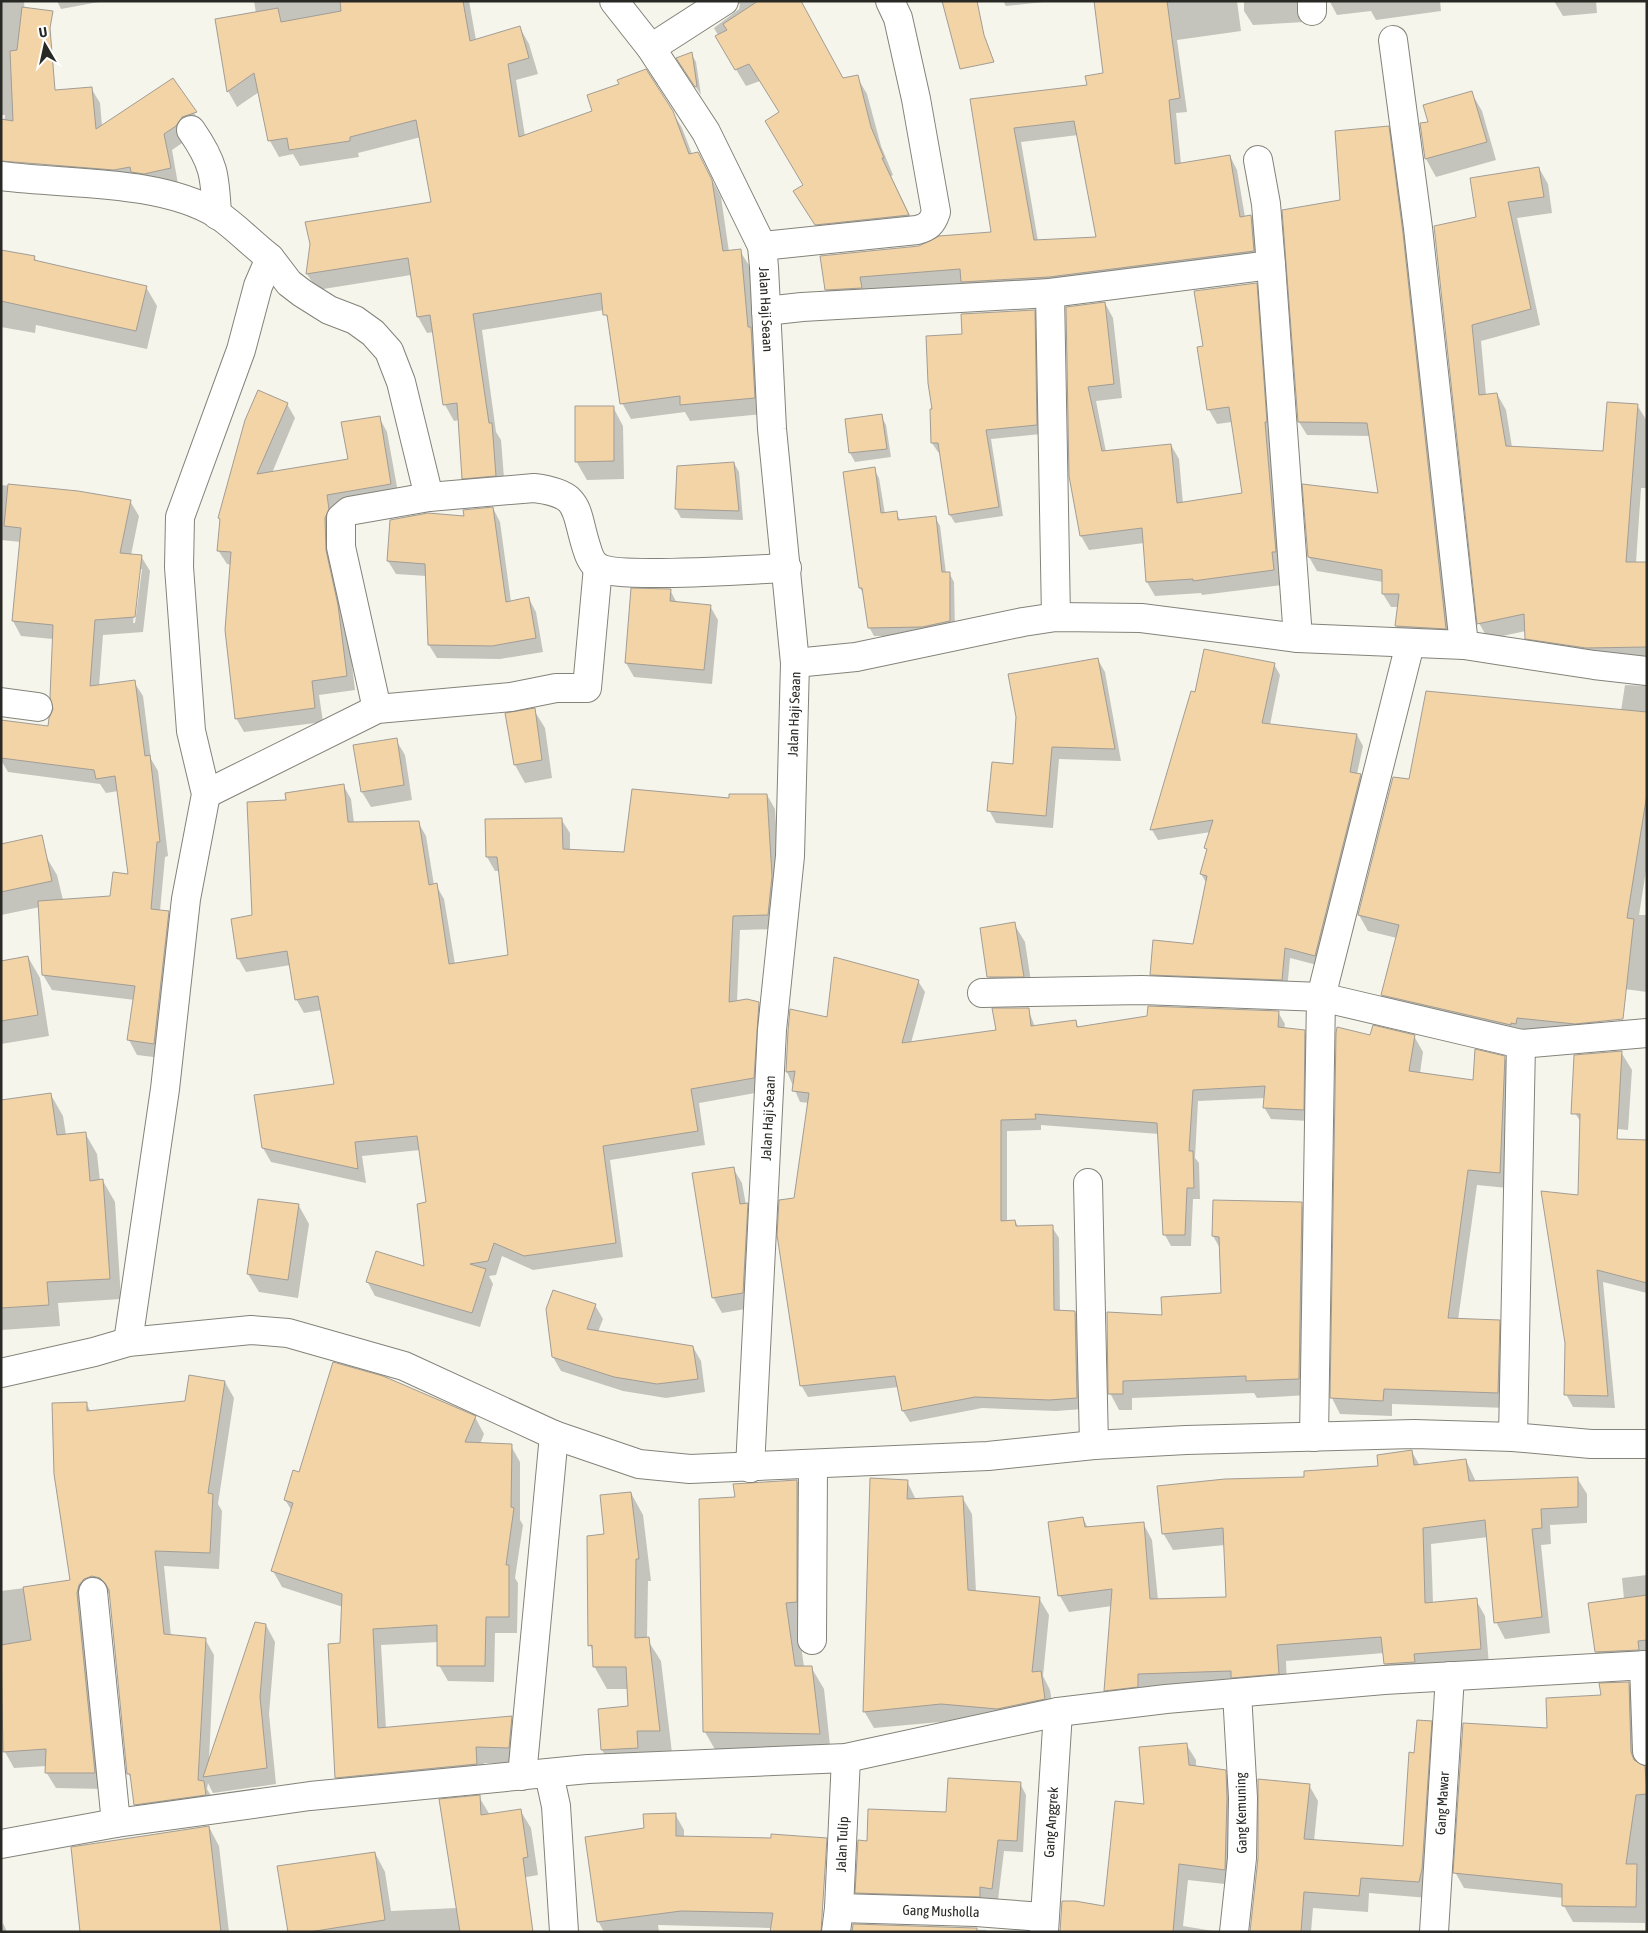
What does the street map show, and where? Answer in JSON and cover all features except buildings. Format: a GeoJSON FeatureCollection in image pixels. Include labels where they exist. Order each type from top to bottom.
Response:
{"type":"FeatureCollection","features":[{"type":"Feature","properties":{"kind":"street","name":"Jalan Haji Seaan"},"geometry":{"type":"LineString","coordinates":[[614,1],[651,48],[706,132],[762,246],[772,429],[795,663],[790,856],[772,1030],[750,1468]]}},
{"type":"Feature","properties":{"kind":"street"},"geometry":{"type":"LineString","coordinates":[[651,48],[724,1]]}},
{"type":"Feature","properties":{"kind":"street"},"geometry":{"type":"LineString","coordinates":[[762,246],[917,230],[927,227],[934,220],[936,212],[916,99],[898,18],[890,1]]}},
{"type":"Feature","properties":{"kind":"street"},"geometry":{"type":"LineString","coordinates":[[1393,40],[1418,228],[1464,645]]}},
{"type":"Feature","properties":{"kind":"street"},"geometry":{"type":"LineString","coordinates":[[191,130],[208,153],[215,179],[217,215]]}},
{"type":"Feature","properties":{"kind":"street"},"geometry":{"type":"LineString","coordinates":[[1258,160],[1266,204],[1298,638]]}},
{"type":"Feature","properties":{"kind":"street"},"geometry":{"type":"LineString","coordinates":[[1,176],[44,182],[137,188],[183,199],[217,215],[270,258],[290,283],[302,293],[329,310],[355,320],[373,333],[389,351],[402,382],[430,496]]}},
{"type":"Feature","properties":{"kind":"street"},"geometry":{"type":"LineString","coordinates":[[128,1342],[165,1089],[186,899],[206,794],[191,731],[179,566],[180,517],[241,350],[258,286],[270,258]]}},
{"type":"Feature","properties":{"kind":"street"},"geometry":{"type":"LineString","coordinates":[[766,311],[802,307],[1050,293],[1271,265]]}},
{"type":"Feature","properties":{"kind":"street"},"geometry":{"type":"LineString","coordinates":[[1050,293],[1056,617]]}},
{"type":"Feature","properties":{"kind":"street"},"geometry":{"type":"LineString","coordinates":[[377,709],[340,547],[341,518],[349,510],[430,496],[534,488],[550,490],[574,503],[590,558],[598,567],[608,570],[637,572],[787,568]]}},
{"type":"Feature","properties":{"kind":"street"},"geometry":{"type":"LineString","coordinates":[[206,794],[377,709],[511,696],[556,688],[587,688],[598,567]]}},
{"type":"Feature","properties":{"kind":"street"},"geometry":{"type":"LineString","coordinates":[[795,663],[856,657],[1023,622],[1056,617],[1141,618],[1298,638],[1464,645],[1594,665],[1647,671]]}},
{"type":"Feature","properties":{"kind":"street"},"geometry":{"type":"LineString","coordinates":[[1314,1437],[1321,997],[1410,644]]}},
{"type":"Feature","properties":{"kind":"street"},"geometry":{"type":"LineString","coordinates":[[1,702],[38,707]]}},
{"type":"Feature","properties":{"kind":"street"},"geometry":{"type":"LineString","coordinates":[[982,993],[1142,990],[1321,997],[1521,1044],[1647,1033]]}},
{"type":"Feature","properties":{"kind":"street"},"geometry":{"type":"LineString","coordinates":[[1513,1437],[1521,1044]]}},
{"type":"Feature","properties":{"kind":"street"},"geometry":{"type":"LineString","coordinates":[[1088,1183],[1094,1445]]}},
{"type":"Feature","properties":{"kind":"street"},"geometry":{"type":"LineString","coordinates":[[1,1373],[94,1352],[128,1342],[251,1330],[288,1333],[404,1366],[554,1436],[639,1464],[690,1469],[813,1466],[988,1456],[1094,1445],[1186,1440],[1414,1434],[1513,1437],[1591,1444],[1647,1444]]}},
{"type":"Feature","properties":{"kind":"street"},"geometry":{"type":"LineString","coordinates":[[522,1776],[554,1436]]}},
{"type":"Feature","properties":{"kind":"street"},"geometry":{"type":"LineString","coordinates":[[812,1640],[813,1466]]}},
{"type":"Feature","properties":{"kind":"street"},"geometry":{"type":"LineString","coordinates":[[93,1592],[116,1822]]}},
{"type":"Feature","properties":{"kind":"street"},"geometry":{"type":"LineString","coordinates":[[1,1844],[116,1822],[310,1796],[588,1770],[846,1758],[1058,1712],[1237,1693],[1450,1676],[1645,1665],[1647,1751]]}},
{"type":"Feature","properties":{"kind":"street","name":"Gang Mawar"},"geometry":{"type":"LineString","coordinates":[[1434,1932],[1450,1676]]}},
{"type":"Feature","properties":{"kind":"street","name":"Gang Kemuning"},"geometry":{"type":"LineString","coordinates":[[1234,1932],[1242,1858],[1243,1798],[1237,1693]]}},
{"type":"Feature","properties":{"kind":"street","name":"Gang Anggrek"},"geometry":{"type":"LineString","coordinates":[[1043,1925],[1058,1712]]}},
{"type":"Feature","properties":{"kind":"street","name":"Jalan Tulip"},"geometry":{"type":"LineString","coordinates":[[838,1920],[846,1758]]}},
{"type":"Feature","properties":{"kind":"street"},"geometry":{"type":"LineString","coordinates":[[549,1774],[556,1806],[564,1932]]}},
{"type":"Feature","properties":{"kind":"street","name":"Gang Musholla"},"geometry":{"type":"LineString","coordinates":[[838,1920],[976,1912],[1043,1925]]}}]}
